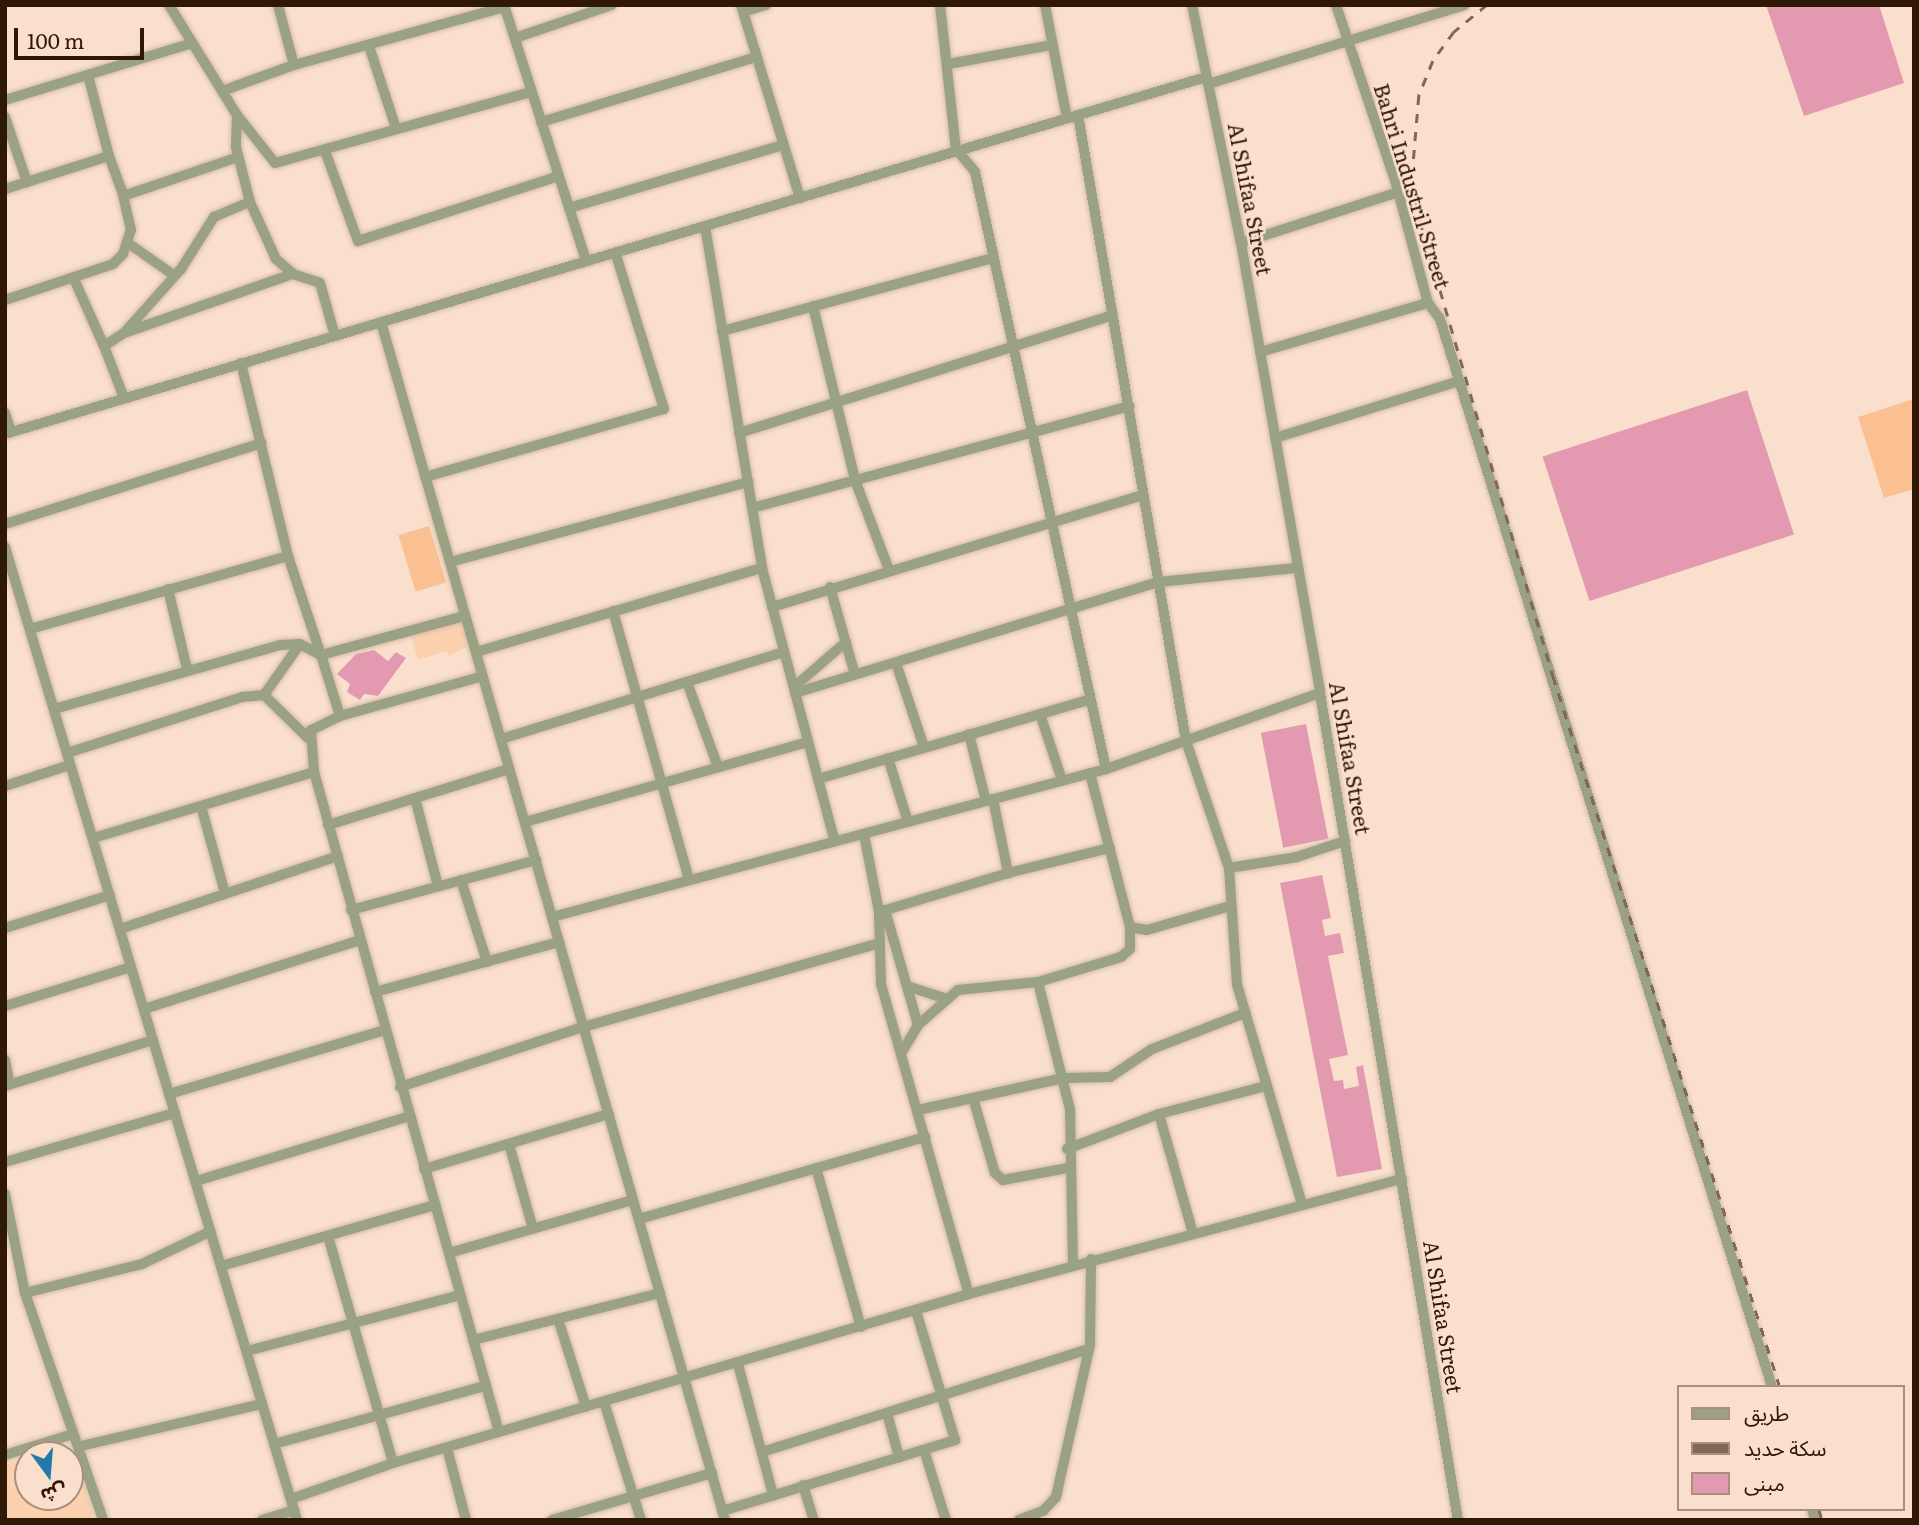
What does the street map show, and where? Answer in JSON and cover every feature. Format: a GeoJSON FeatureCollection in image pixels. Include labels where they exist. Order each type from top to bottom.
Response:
{"type":"FeatureCollection","features":[{"type":"Feature","properties":{"kind":"street"},"geometry":{"type":"LineString","coordinates":[[170,5],[237,115],[275,163],[531,92]]}},
{"type":"Feature","properties":{"kind":"street"},"geometry":{"type":"LineString","coordinates":[[278,5],[294,65]]}},
{"type":"Feature","properties":{"kind":"street"},"geometry":{"type":"LineString","coordinates":[[515,38],[612,5]]}},
{"type":"Feature","properties":{"kind":"street"},"geometry":{"type":"LineString","coordinates":[[766,5],[742,9],[800,198]]}},
{"type":"Feature","properties":{"kind":"street"},"geometry":{"type":"LineString","coordinates":[[940,5],[956,149],[975,172],[1030,433],[1106,769]]}},
{"type":"Feature","properties":{"kind":"street"},"geometry":{"type":"LineString","coordinates":[[1045,5],[1067,118]]}},
{"type":"Feature","properties":{"kind":"street","name":"Al Shifaa Street"},"geometry":{"type":"LineString","coordinates":[[1192,5],[1241,243],[1320,693],[1458,1520]]}},
{"type":"Feature","properties":{"kind":"street","name":"Bahri Industril Street"},"geometry":{"type":"LineString","coordinates":[[1336,5],[1428,303],[1440,319],[1771,1385]]}},
{"type":"Feature","properties":{"kind":"street"},"geometry":{"type":"LineString","coordinates":[[5,413],[8,433],[800,198],[956,149],[1464,5]]}},
{"type":"Feature","properties":{"kind":"street"},"geometry":{"type":"LineString","coordinates":[[222,91],[294,65],[505,6],[586,261]]}},
{"type":"Feature","properties":{"kind":"street"},"geometry":{"type":"LineString","coordinates":[[5,100],[193,43]]}},
{"type":"Feature","properties":{"kind":"street"},"geometry":{"type":"LineString","coordinates":[[948,64],[1052,45]]}},
{"type":"Feature","properties":{"kind":"street"},"geometry":{"type":"LineString","coordinates":[[369,46],[396,128]]}},
{"type":"Feature","properties":{"kind":"street"},"geometry":{"type":"LineString","coordinates":[[541,122],[755,57]]}},
{"type":"Feature","properties":{"kind":"street"},"geometry":{"type":"LineString","coordinates":[[5,300],[113,264],[128,243],[123,194],[109,156],[88,75]]}},
{"type":"Feature","properties":{"kind":"street"},"geometry":{"type":"LineString","coordinates":[[237,115],[238,158],[250,202],[276,259],[293,274],[320,283],[335,336]]}},
{"type":"Feature","properties":{"kind":"street"},"geometry":{"type":"LineString","coordinates":[[1078,115],[1186,741],[1229,868],[1230,906],[1245,1013],[1302,1204]]}},
{"type":"Feature","properties":{"kind":"street"},"geometry":{"type":"LineString","coordinates":[[5,117],[27,182]]}},
{"type":"Feature","properties":{"kind":"street"},"geometry":{"type":"LineString","coordinates":[[569,208],[783,145]]}},
{"type":"Feature","properties":{"kind":"street"},"geometry":{"type":"LineString","coordinates":[[325,151],[358,241],[559,176]]}},
{"type":"Feature","properties":{"kind":"street"},"geometry":{"type":"LineString","coordinates":[[5,189],[109,156]]}},
{"type":"Feature","properties":{"kind":"street"},"geometry":{"type":"LineString","coordinates":[[123,194],[238,158]]}},
{"type":"Feature","properties":{"kind":"street"},"geometry":{"type":"LineString","coordinates":[[1241,243],[1396,193]]}},
{"type":"Feature","properties":{"kind":"street"},"geometry":{"type":"LineString","coordinates":[[124,333],[174,276],[214,217],[250,202]]}},
{"type":"Feature","properties":{"kind":"street"},"geometry":{"type":"LineString","coordinates":[[705,226],[762,568],[834,839]]}},
{"type":"Feature","properties":{"kind":"street"},"geometry":{"type":"LineString","coordinates":[[128,243],[174,276]]}},
{"type":"Feature","properties":{"kind":"street"},"geometry":{"type":"LineString","coordinates":[[425,477],[664,408],[615,253]]}},
{"type":"Feature","properties":{"kind":"street"},"geometry":{"type":"LineString","coordinates":[[722,331],[993,258]]}},
{"type":"Feature","properties":{"kind":"street"},"geometry":{"type":"LineString","coordinates":[[104,346],[124,333],[293,274]]}},
{"type":"Feature","properties":{"kind":"street"},"geometry":{"type":"LineString","coordinates":[[74,279],[124,398]]}},
{"type":"Feature","properties":{"kind":"street"},"geometry":{"type":"LineString","coordinates":[[1260,352],[1428,303]]}},
{"type":"Feature","properties":{"kind":"street"},"geometry":{"type":"LineString","coordinates":[[813,306],[855,480],[889,570]]}},
{"type":"Feature","properties":{"kind":"street"},"geometry":{"type":"LineString","coordinates":[[739,433],[1113,315]]}},
{"type":"Feature","properties":{"kind":"street"},"geometry":{"type":"LineString","coordinates":[[381,322],[724,1515],[803,1485],[955,1440],[916,1311]]}},
{"type":"Feature","properties":{"kind":"street"},"geometry":{"type":"LineString","coordinates":[[241,363],[288,556],[340,716]]}},
{"type":"Feature","properties":{"kind":"street"},"geometry":{"type":"LineString","coordinates":[[1275,438],[1459,380]]}},
{"type":"Feature","properties":{"kind":"street"},"geometry":{"type":"LineString","coordinates":[[752,508],[1129,406]]}},
{"type":"Feature","properties":{"kind":"street"},"geometry":{"type":"LineString","coordinates":[[5,524],[262,443]]}},
{"type":"Feature","properties":{"kind":"street"},"geometry":{"type":"LineString","coordinates":[[450,562],[748,482]]}},
{"type":"Feature","properties":{"kind":"street"},"geometry":{"type":"LineString","coordinates":[[772,607],[830,587],[1144,495]]}},
{"type":"Feature","properties":{"kind":"street"},"geometry":{"type":"LineString","coordinates":[[5,547],[294,1510]]}},
{"type":"Feature","properties":{"kind":"street"},"geometry":{"type":"LineString","coordinates":[[30,629],[288,556]]}},
{"type":"Feature","properties":{"kind":"street"},"geometry":{"type":"LineString","coordinates":[[476,652],[762,568]]}},
{"type":"Feature","properties":{"kind":"street"},"geometry":{"type":"LineString","coordinates":[[794,690],[896,663],[1159,582],[1298,568]]}},
{"type":"Feature","properties":{"kind":"street"},"geometry":{"type":"LineString","coordinates":[[830,587],[855,675]]}},
{"type":"Feature","properties":{"kind":"street"},"geometry":{"type":"LineString","coordinates":[[168,589],[187,669]]}},
{"type":"Feature","properties":{"kind":"street"},"geometry":{"type":"LineString","coordinates":[[613,611],[689,879]]}},
{"type":"Feature","properties":{"kind":"street"},"geometry":{"type":"LineString","coordinates":[[54,709],[187,669],[300,644],[321,655],[465,616]]}},
{"type":"Feature","properties":{"kind":"street"},"geometry":{"type":"LineString","coordinates":[[794,690],[846,642]]}},
{"type":"Feature","properties":{"kind":"street"},"geometry":{"type":"LineString","coordinates":[[67,753],[264,695],[300,644]]}},
{"type":"Feature","properties":{"kind":"street"},"geometry":{"type":"LineString","coordinates":[[501,739],[784,652]]}},
{"type":"Feature","properties":{"kind":"street"},"geometry":{"type":"LineString","coordinates":[[896,663],[924,747]]}},
{"type":"Feature","properties":{"kind":"street"},"geometry":{"type":"LineString","coordinates":[[308,737],[319,722],[482,676]]}},
{"type":"Feature","properties":{"kind":"street"},"geometry":{"type":"LineString","coordinates":[[687,682],[718,767]]}},
{"type":"Feature","properties":{"kind":"street"},"geometry":{"type":"LineString","coordinates":[[552,917],[834,839],[864,834],[1106,769],[1320,693]]}},
{"type":"Feature","properties":{"kind":"street"},"geometry":{"type":"LineString","coordinates":[[264,695],[308,737],[314,772],[351,910],[499,1432]]}},
{"type":"Feature","properties":{"kind":"street"},"geometry":{"type":"LineString","coordinates":[[818,779],[1089,700]]}},
{"type":"Feature","properties":{"kind":"street"},"geometry":{"type":"LineString","coordinates":[[1040,714],[1062,780]]}},
{"type":"Feature","properties":{"kind":"street"},"geometry":{"type":"LineString","coordinates":[[969,734],[990,800],[1008,873]]}},
{"type":"Feature","properties":{"kind":"street"},"geometry":{"type":"LineString","coordinates":[[525,822],[808,741]]}},
{"type":"Feature","properties":{"kind":"street"},"geometry":{"type":"LineString","coordinates":[[888,758],[908,822]]}},
{"type":"Feature","properties":{"kind":"street"},"geometry":{"type":"LineString","coordinates":[[5,786],[70,765]]}},
{"type":"Feature","properties":{"kind":"street"},"geometry":{"type":"LineString","coordinates":[[328,825],[509,769]]}},
{"type":"Feature","properties":{"kind":"street"},"geometry":{"type":"LineString","coordinates":[[93,838],[314,772]]}},
{"type":"Feature","properties":{"kind":"street"},"geometry":{"type":"LineString","coordinates":[[902,1052],[918,1025],[944,998],[971,986],[1038,982],[1121,957],[1130,949],[1130,927],[1090,773]]}},
{"type":"Feature","properties":{"kind":"street"},"geometry":{"type":"LineString","coordinates":[[415,798],[438,886]]}},
{"type":"Feature","properties":{"kind":"street"},"geometry":{"type":"LineString","coordinates":[[201,806],[225,893]]}},
{"type":"Feature","properties":{"kind":"street"},"geometry":{"type":"LineString","coordinates":[[864,834],[882,911],[910,987],[918,1025]]}},
{"type":"Feature","properties":{"kind":"street"},"geometry":{"type":"LineString","coordinates":[[1229,868],[1297,858],[1345,841]]}},
{"type":"Feature","properties":{"kind":"street"},"geometry":{"type":"LineString","coordinates":[[882,911],[1008,873],[1110,848]]}},
{"type":"Feature","properties":{"kind":"street"},"geometry":{"type":"LineString","coordinates":[[120,929],[338,856]]}},
{"type":"Feature","properties":{"kind":"street"},"geometry":{"type":"LineString","coordinates":[[351,910],[536,860]]}},
{"type":"Feature","properties":{"kind":"street"},"geometry":{"type":"LineString","coordinates":[[461,880],[486,962]]}},
{"type":"Feature","properties":{"kind":"street"},"geometry":{"type":"LineString","coordinates":[[5,928],[110,895]]}},
{"type":"Feature","properties":{"kind":"street"},"geometry":{"type":"LineString","coordinates":[[1130,927],[1147,930],[1230,906]]}},
{"type":"Feature","properties":{"kind":"street"},"geometry":{"type":"LineString","coordinates":[[882,911],[877,944],[881,984],[969,1294]]}},
{"type":"Feature","properties":{"kind":"street"},"geometry":{"type":"LineString","coordinates":[[144,1009],[360,940]]}},
{"type":"Feature","properties":{"kind":"street"},"geometry":{"type":"LineString","coordinates":[[375,992],[559,942]]}},
{"type":"Feature","properties":{"kind":"street"},"geometry":{"type":"LineString","coordinates":[[400,1087],[583,1027],[877,944]]}},
{"type":"Feature","properties":{"kind":"street"},"geometry":{"type":"LineString","coordinates":[[5,1006],[131,967]]}},
{"type":"Feature","properties":{"kind":"street"},"geometry":{"type":"LineString","coordinates":[[1038,982],[1070,1109],[1067,1168],[1073,1264]]}},
{"type":"Feature","properties":{"kind":"street"},"geometry":{"type":"LineString","coordinates":[[910,987],[944,998]]}},
{"type":"Feature","properties":{"kind":"street"},"geometry":{"type":"LineString","coordinates":[[918,1110],[1064,1078],[1110,1077],[1152,1049],[1245,1013]]}},
{"type":"Feature","properties":{"kind":"street"},"geometry":{"type":"LineString","coordinates":[[169,1094],[385,1030]]}},
{"type":"Feature","properties":{"kind":"street"},"geometry":{"type":"LineString","coordinates":[[5,1060],[8,1085],[153,1040]]}},
{"type":"Feature","properties":{"kind":"street"},"geometry":{"type":"LineString","coordinates":[[1067,1149],[1159,1114],[1266,1086]]}},
{"type":"Feature","properties":{"kind":"street"},"geometry":{"type":"LineString","coordinates":[[973,1098],[995,1173],[1003,1180],[1067,1168]]}},
{"type":"Feature","properties":{"kind":"street"},"geometry":{"type":"LineString","coordinates":[[5,1162],[175,1113]]}},
{"type":"Feature","properties":{"kind":"street"},"geometry":{"type":"LineString","coordinates":[[425,1169],[609,1114]]}},
{"type":"Feature","properties":{"kind":"street"},"geometry":{"type":"LineString","coordinates":[[1159,1114],[1193,1233]]}},
{"type":"Feature","properties":{"kind":"street"},"geometry":{"type":"LineString","coordinates":[[196,1181],[410,1116]]}},
{"type":"Feature","properties":{"kind":"street"},"geometry":{"type":"LineString","coordinates":[[639,1219],[925,1137]]}},
{"type":"Feature","properties":{"kind":"street"},"geometry":{"type":"LineString","coordinates":[[509,1144],[533,1229]]}},
{"type":"Feature","properties":{"kind":"street"},"geometry":{"type":"LineString","coordinates":[[816,1168],[861,1327]]}},
{"type":"Feature","properties":{"kind":"street"},"geometry":{"type":"LineString","coordinates":[[262,1520],[294,1510],[393,1463],[1073,1264],[1402,1179]]}},
{"type":"Feature","properties":{"kind":"street"},"geometry":{"type":"LineString","coordinates":[[5,1194],[25,1293],[69,1435],[76,1441]]}},
{"type":"Feature","properties":{"kind":"street"},"geometry":{"type":"LineString","coordinates":[[449,1253],[633,1200]]}},
{"type":"Feature","properties":{"kind":"street"},"geometry":{"type":"LineString","coordinates":[[221,1266],[435,1205]]}},
{"type":"Feature","properties":{"kind":"street"},"geometry":{"type":"LineString","coordinates":[[25,1293],[142,1264],[211,1231]]}},
{"type":"Feature","properties":{"kind":"street"},"geometry":{"type":"LineString","coordinates":[[328,1236],[393,1463]]}},
{"type":"Feature","properties":{"kind":"street"},"geometry":{"type":"LineString","coordinates":[[1019,1520],[1043,1511],[1056,1497],[1089,1349],[1091,1259]]}},
{"type":"Feature","properties":{"kind":"street"},"geometry":{"type":"LineString","coordinates":[[473,1340],[660,1293]]}},
{"type":"Feature","properties":{"kind":"street"},"geometry":{"type":"LineString","coordinates":[[247,1351],[460,1295]]}},
{"type":"Feature","properties":{"kind":"street"},"geometry":{"type":"LineString","coordinates":[[558,1319],[586,1407]]}},
{"type":"Feature","properties":{"kind":"street"},"geometry":{"type":"LineString","coordinates":[[762,1452],[1089,1349]]}},
{"type":"Feature","properties":{"kind":"street"},"geometry":{"type":"LineString","coordinates":[[738,1364],[773,1495]]}},
{"type":"Feature","properties":{"kind":"street"},"geometry":{"type":"LineString","coordinates":[[274,1444],[485,1386]]}},
{"type":"Feature","properties":{"kind":"street"},"geometry":{"type":"LineString","coordinates":[[604,1402],[641,1520]]}},
{"type":"Feature","properties":{"kind":"street"},"geometry":{"type":"LineString","coordinates":[[84,1445],[262,1404]]}},
{"type":"Feature","properties":{"kind":"street"},"geometry":{"type":"LineString","coordinates":[[887,1413],[899,1457]]}},
{"type":"Feature","properties":{"kind":"street"},"geometry":{"type":"LineString","coordinates":[[5,1455],[69,1435]]}},
{"type":"Feature","properties":{"kind":"street"},"geometry":{"type":"LineString","coordinates":[[447,1448],[466,1520]]}},
{"type":"Feature","properties":{"kind":"street"},"geometry":{"type":"LineString","coordinates":[[925,1450],[946,1520]]}},
{"type":"Feature","properties":{"kind":"street"},"geometry":{"type":"LineString","coordinates":[[84,1456],[103,1520]]}},
{"type":"Feature","properties":{"kind":"street"},"geometry":{"type":"LineString","coordinates":[[552,1520],[712,1473]]}},
{"type":"Feature","properties":{"kind":"street"},"geometry":{"type":"LineString","coordinates":[[803,1485],[814,1520]]}},
{"type":"Feature","properties":{"kind":"shaded area"},"geometry":{"type":"Polygon","coordinates":[[[1914,399],[1914,489],[1884,498],[1858,417],[1914,399]]]}},
{"type":"Feature","properties":{"kind":"shaded area"},"geometry":{"type":"Polygon","coordinates":[[[429,526],[446,582],[416,592],[398,535],[429,526]]]}},
{"type":"Feature","properties":{"kind":"shaded area"},"geometry":{"type":"Polygon","coordinates":[[[465,616],[473,644],[449,656],[447,651],[418,660],[410,632],[465,616]]]}},
{"type":"Feature","properties":{"kind":"shaded area"},"geometry":{"type":"Polygon","coordinates":[[[14,1462],[14,1511],[84,1511],[84,1484],[94,1520],[5,1520],[5,1465],[14,1462]]]}},
{"type":"Feature","properties":{"kind":"building"},"geometry":{"type":"Polygon","coordinates":[[[1766,5],[1879,5],[1904,83],[1804,116],[1766,5]]]}},
{"type":"Feature","properties":{"kind":"building"},"geometry":{"type":"Polygon","coordinates":[[[1747,390],[1794,535],[1589,601],[1543,456],[1747,390]]]}},
{"type":"Feature","properties":{"kind":"building"},"geometry":{"type":"Polygon","coordinates":[[[374,650],[388,661],[396,652],[406,658],[378,696],[364,694],[360,700],[347,692],[350,684],[337,674],[356,654],[374,650]]]}},
{"type":"Feature","properties":{"kind":"building"},"geometry":{"type":"Polygon","coordinates":[[[1306,724],[1328,839],[1283,848],[1261,733],[1306,724]]]}},
{"type":"Feature","properties":{"kind":"building"},"geometry":{"type":"Polygon","coordinates":[[[1322,875],[1331,918],[1322,920],[1325,936],[1340,933],[1344,953],[1328,956],[1348,1055],[1329,1059],[1334,1081],[1343,1080],[1344,1089],[1359,1086],[1356,1067],[1363,1065],[1382,1169],[1337,1177],[1280,883],[1322,875]]]}},
{"type":"Feature","properties":{"kind":"railway"},"geometry":{"type":"LineString","coordinates":[[1487,5],[1454,32],[1433,61],[1419,96],[1412,179],[1420,221],[1553,676],[1779,1385]]}},
{"type":"Feature","properties":{"kind":"railway"},"geometry":{"type":"LineString","coordinates":[[1820,1511],[1822,1520]]}}]}
